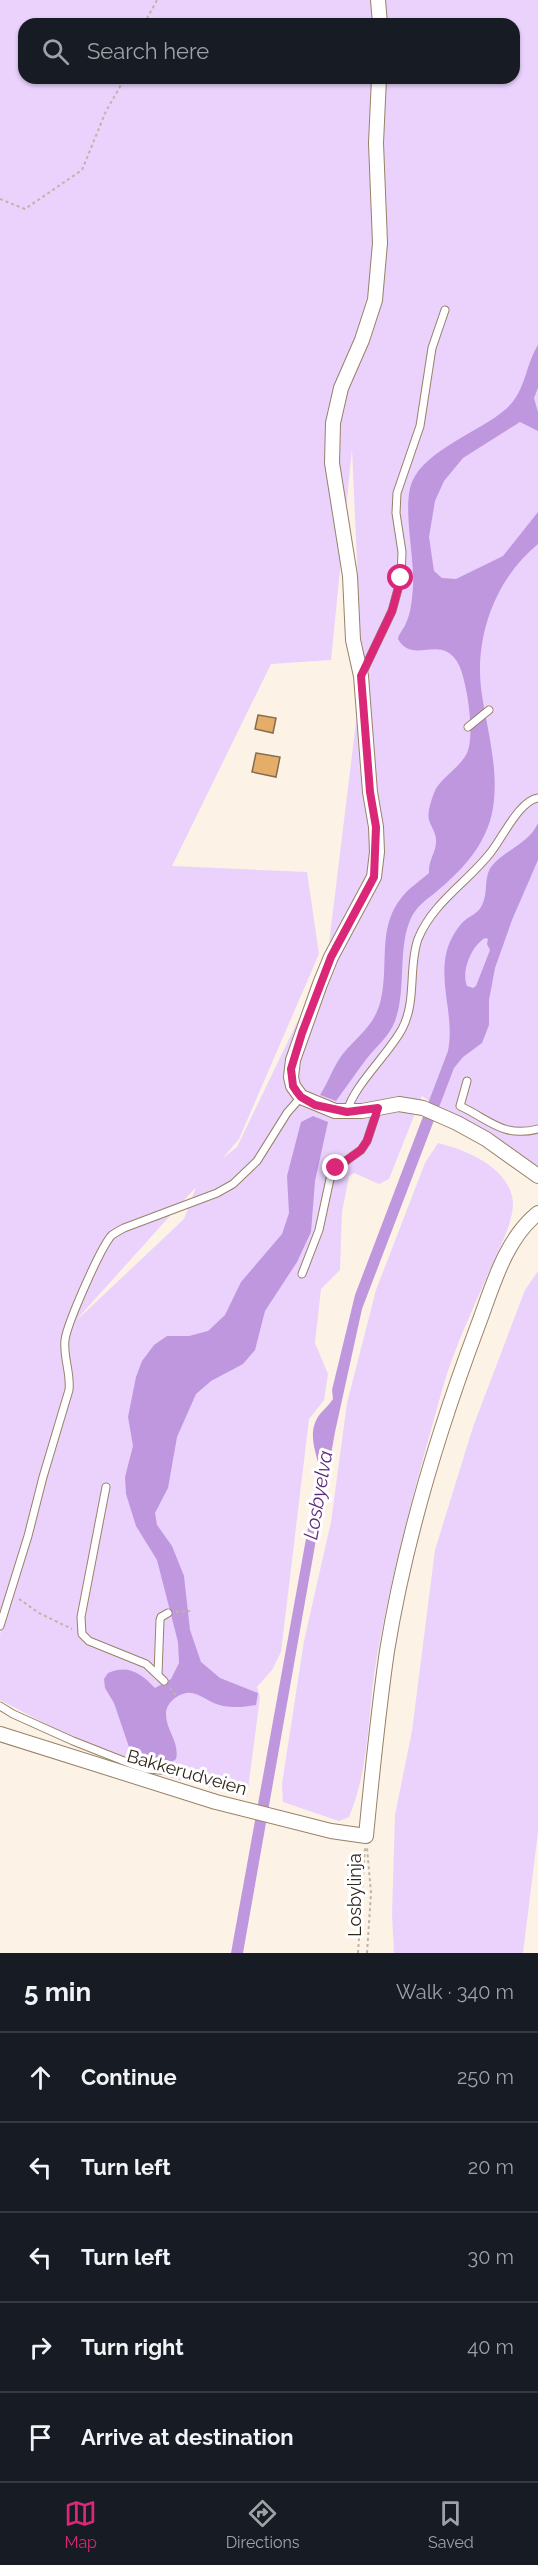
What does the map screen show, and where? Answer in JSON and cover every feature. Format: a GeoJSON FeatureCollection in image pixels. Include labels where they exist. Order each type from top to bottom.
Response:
{"type":"FeatureCollection","features":[{"type":"Feature","properties":{"kind":"street"},"geometry":{"type":"LineString","coordinates":[[378,0],[380,18]]}},
{"type":"Feature","properties":{"kind":"street"},"geometry":{"type":"LineString","coordinates":[[378,84],[376,143],[380,243],[375,300],[362,340],[341,388],[333,423],[332,463],[350,576],[352,640],[361,676],[370,792],[376,827],[374,877],[331,957],[291,1069],[293,1086],[301,1097],[324,1108],[347,1112],[399,1104],[423,1108],[486,1139],[538,1176]]}},
{"type":"Feature","properties":{"kind":"street"},"geometry":{"type":"LineString","coordinates":[[366,1836],[378,1717],[388,1649],[427,1475],[460,1374],[495,1280],[516,1234],[538,1214]]}},
{"type":"Feature","properties":{"kind":"street","name":"Bakkerudveien"},"geometry":{"type":"LineString","coordinates":[[0,1734],[178,1791],[331,1831],[366,1836]]}},
{"type":"Feature","properties":{"kind":"lane"},"geometry":{"type":"LineString","coordinates":[[361,676],[392,611],[401,578],[402,552],[396,513],[397,494],[420,426],[432,348],[445,310]]}},
{"type":"Feature","properties":{"kind":"lane"},"geometry":{"type":"LineString","coordinates":[[468,727],[489,710]]}},
{"type":"Feature","properties":{"kind":"lane"},"geometry":{"type":"LineString","coordinates":[[347,1112],[352,1096],[390,1049],[404,1026],[411,1001],[417,942],[426,921],[482,862],[526,803],[538,798]]}},
{"type":"Feature","properties":{"kind":"lane"},"geometry":{"type":"LineString","coordinates":[[457,1123],[467,1081]]}},
{"type":"Feature","properties":{"kind":"lane"},"geometry":{"type":"LineString","coordinates":[[0,1626],[69,1390],[70,1375],[66,1360],[65,1339],[83,1290],[105,1245],[112,1236],[124,1228],[217,1193],[233,1184],[257,1161],[287,1113],[301,1097]]}},
{"type":"Feature","properties":{"kind":"lane"},"geometry":{"type":"LineString","coordinates":[[460,1106],[496,1127],[510,1132],[523,1133],[538,1129]]}},
{"type":"Feature","properties":{"kind":"lane"},"geometry":{"type":"LineString","coordinates":[[302,1274],[319,1230],[330,1179],[336,1168],[361,1150],[367,1141],[378,1108]]}},
{"type":"Feature","properties":{"kind":"lane"},"geometry":{"type":"LineString","coordinates":[[106,1487],[87,1580],[80,1626],[82,1634],[89,1641],[146,1664],[164,1681]]}},
{"type":"Feature","properties":{"kind":"lane"},"geometry":{"type":"LineString","coordinates":[[158,1674],[160,1620],[168,1613]]}},
{"type":"Feature","properties":{"kind":"lane"},"geometry":{"type":"LineString","coordinates":[[0,1706],[73,1741],[134,1765],[146,1769],[173,1771]]}},
{"type":"Feature","properties":{"kind":"path"},"geometry":{"type":"LineString","coordinates":[[147,18],[157,0]]}},
{"type":"Feature","properties":{"kind":"path"},"geometry":{"type":"LineString","coordinates":[[0,199],[26,209],[82,170],[106,111],[122,84]]}},
{"type":"Feature","properties":{"kind":"path"},"geometry":{"type":"LineString","coordinates":[[10,1593],[39,1613],[82,1634]]}},
{"type":"Feature","properties":{"kind":"path"},"geometry":{"type":"LineString","coordinates":[[358,1953],[366,1836]]}},
{"type":"Feature","properties":{"kind":"path","name":"Losbylinja"},"geometry":{"type":"LineString","coordinates":[[366,1836],[371,1893],[367,1953]]}},
{"type":"Feature","properties":{"kind":"shaded area"},"geometry":{"type":"Polygon","coordinates":[[[0,0],[538,0],[538,1178],[422,1096],[389,1179],[379,1184],[354,1173],[349,1176],[342,1212],[340,1270],[321,1289],[315,1343],[328,1374],[324,1400],[309,1419],[281,1652],[272,1670],[257,1687],[260,1697],[247,1797],[126,1766],[0,1700],[0,1636],[3,1605],[0,1609],[0,0]],[[352,449],[331,660],[271,664],[172,866],[307,872],[319,954],[239,1139],[223,1158],[237,1147],[327,960],[362,673],[352,449]],[[196,1187],[78,1318],[78,1319],[184,1219],[196,1187]]]}},
{"type":"Feature","properties":{"kind":"shaded area"},"geometry":{"type":"Polygon","coordinates":[[[438,1143],[474,1156],[497,1171],[511,1192],[512,1213],[505,1235],[459,1340],[443,1387],[383,1622],[361,1777],[349,1817],[339,1821],[283,1802],[282,1784],[304,1641],[331,1522],[347,1403],[376,1290],[425,1163],[438,1143]]]}},
{"type":"Feature","properties":{"kind":"shaded area"},"geometry":{"type":"Polygon","coordinates":[[[538,1271],[538,1832],[523,1953],[394,1953],[392,1915],[395,1815],[412,1731],[435,1550],[473,1427],[525,1290],[538,1271]]]}},
{"type":"Feature","properties":{"kind":"water"},"geometry":{"type":"Polygon","coordinates":[[[538,345],[538,388],[534,398],[538,412],[538,431],[520,422],[463,458],[444,481],[435,501],[429,537],[434,571],[442,578],[456,579],[503,556],[538,512],[538,544],[510,574],[499,592],[484,632],[480,674],[495,790],[490,821],[481,842],[469,860],[413,914],[404,943],[401,995],[393,1026],[336,1101],[320,1095],[339,1060],[375,1016],[383,986],[386,933],[389,921],[402,897],[429,873],[436,839],[429,817],[434,793],[440,783],[466,755],[469,747],[469,710],[459,665],[452,656],[444,651],[411,650],[404,647],[398,639],[409,615],[413,592],[408,519],[409,492],[412,482],[429,460],[495,417],[513,402],[538,345]]]}},
{"type":"Feature","properties":{"kind":"water","name":"Losbyelva"},"geometry":{"type":"Polygon","coordinates":[[[538,823],[538,860],[512,920],[495,968],[489,1000],[489,1025],[482,1043],[463,1057],[454,1068],[362,1309],[335,1432],[243,1953],[231,1953],[319,1467],[313,1440],[314,1427],[320,1414],[333,1399],[332,1390],[355,1295],[448,1051],[450,1025],[444,975],[448,946],[460,925],[481,907],[491,867],[523,842],[538,823]],[[485,938],[475,947],[468,960],[465,974],[467,986],[473,988],[476,986],[490,950],[487,944],[488,939],[485,938]]]}},
{"type":"Feature","properties":{"kind":"water"},"geometry":{"type":"Polygon","coordinates":[[[313,1116],[328,1122],[315,1181],[311,1232],[297,1262],[265,1311],[255,1350],[243,1364],[211,1381],[196,1394],[177,1437],[168,1488],[155,1513],[157,1525],[172,1546],[184,1576],[190,1630],[201,1662],[220,1678],[258,1693],[256,1705],[227,1707],[194,1693],[182,1694],[171,1701],[166,1711],[168,1726],[175,1742],[176,1759],[169,1764],[140,1759],[131,1753],[114,1703],[105,1688],[104,1679],[108,1673],[115,1670],[128,1670],[145,1678],[155,1688],[171,1679],[179,1663],[178,1642],[157,1560],[136,1526],[126,1494],[125,1477],[133,1446],[128,1417],[136,1377],[142,1361],[154,1345],[167,1336],[189,1336],[208,1331],[225,1315],[241,1282],[282,1234],[289,1213],[287,1176],[301,1122],[313,1116]]]}},
{"type":"Feature","properties":{"kind":"building"},"geometry":{"type":"Polygon","coordinates":[[[258,715],[276,718],[273,733],[255,729],[258,715]]]}},
{"type":"Feature","properties":{"kind":"building"},"geometry":{"type":"Polygon","coordinates":[[[256,753],[280,757],[276,777],[252,772],[256,753]]]}},
{"type":"Feature","properties":{"kind":"route"},"geometry":{"type":"LineString","coordinates":[[336,1168],[361,1150],[367,1141],[378,1108],[347,1112],[315,1105],[301,1097],[293,1086],[291,1069],[331,957],[374,877],[377,852],[376,827],[370,792],[361,676],[381,639],[401,578]]}}]}
